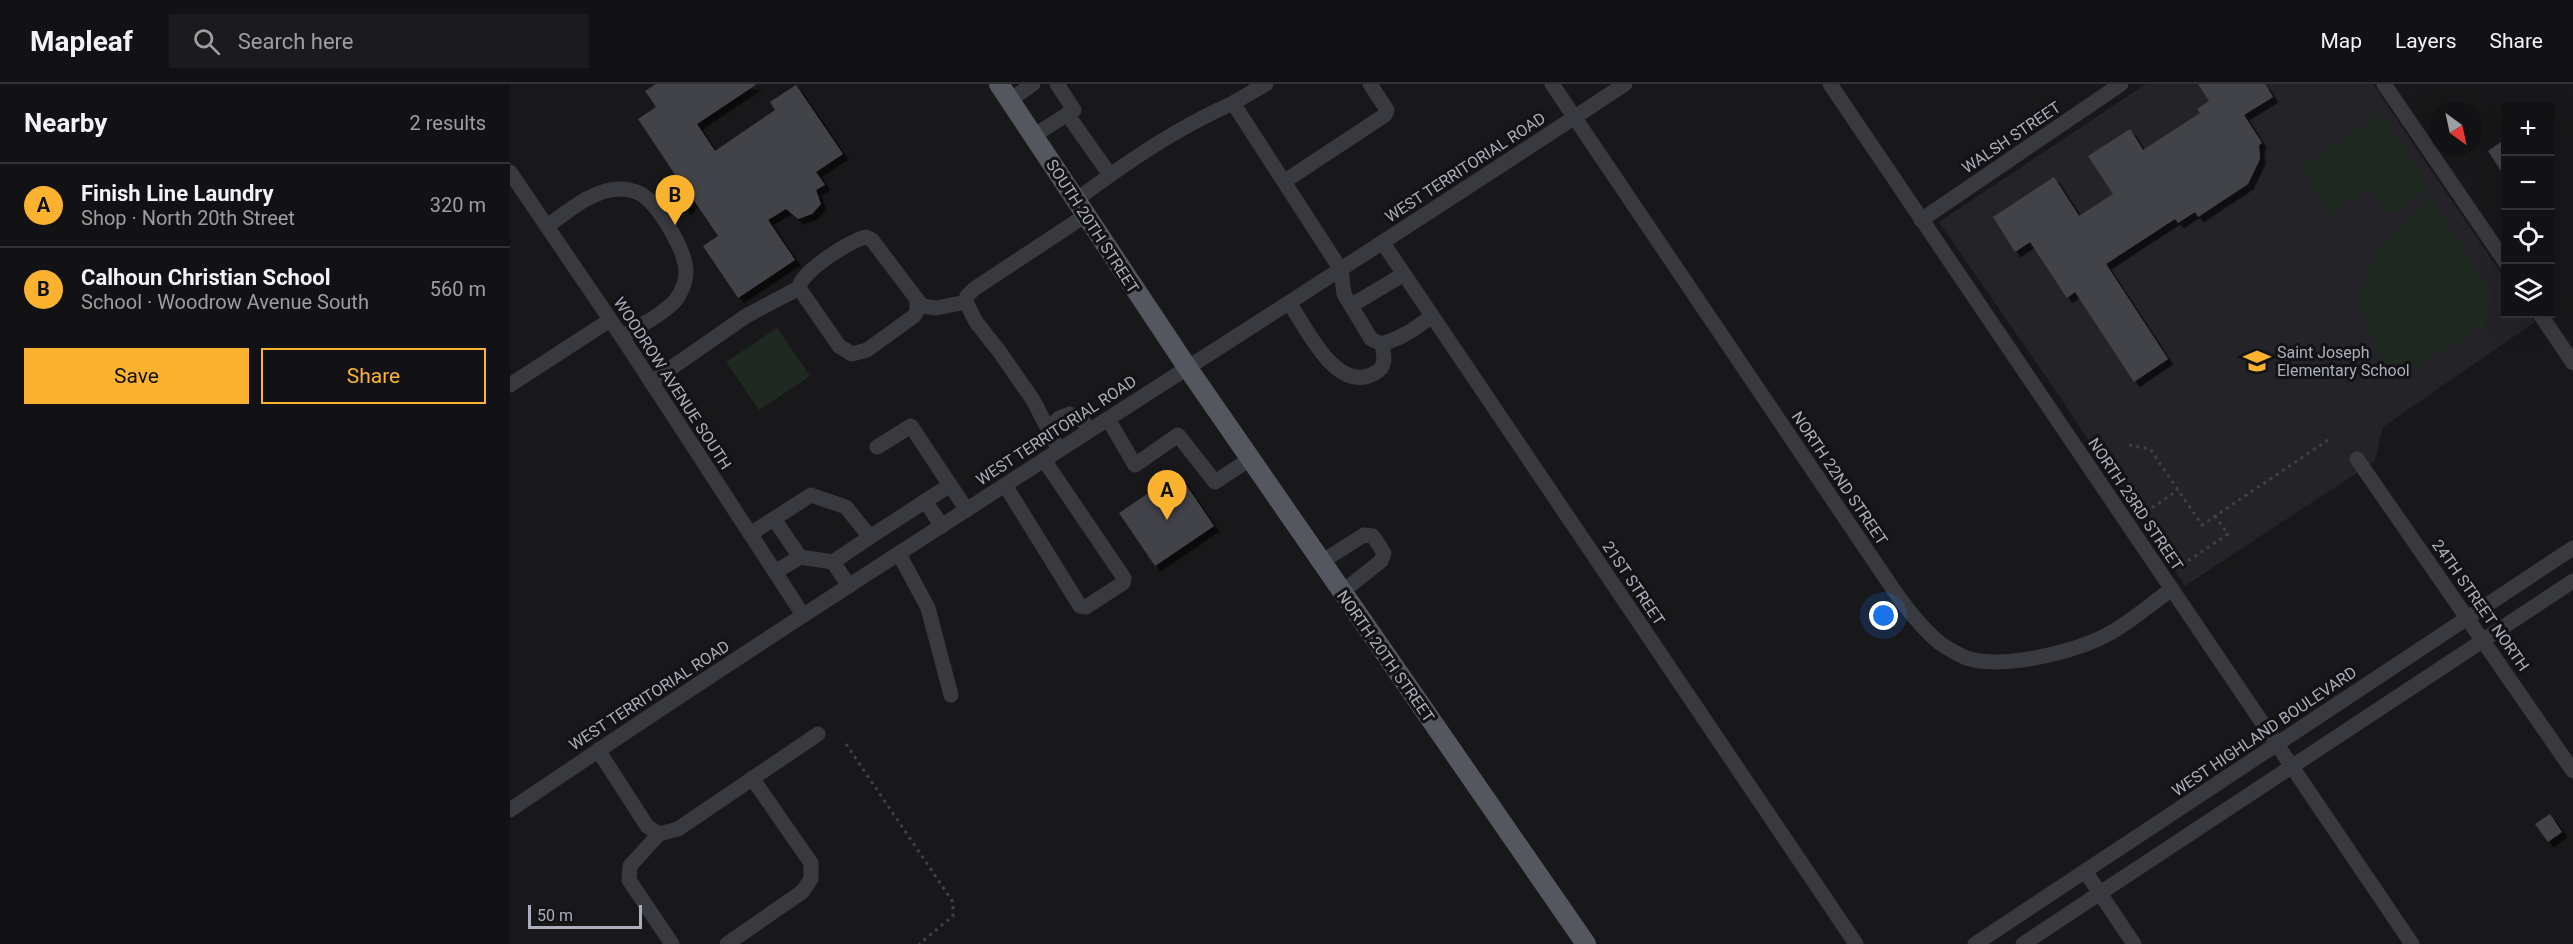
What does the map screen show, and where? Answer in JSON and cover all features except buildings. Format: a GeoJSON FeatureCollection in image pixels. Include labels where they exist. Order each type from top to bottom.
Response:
{"type":"FeatureCollection","features":[{"type":"Feature","properties":{"kind":"main road","name":"SOUTH 20TH STREET"},"geometry":{"type":"LineString","coordinates":[[1004,92],[1187,367]]}},
{"type":"Feature","properties":{"kind":"main road","name":"NORTH 20TH STREET"},"geometry":{"type":"LineString","coordinates":[[1187,367],[1586,944]]}},
{"type":"Feature","properties":{"kind":"street"},"geometry":{"type":"LineString","coordinates":[[1004,92],[1033,84]]}},
{"type":"Feature","properties":{"kind":"street"},"geometry":{"type":"LineString","coordinates":[[1033,135],[1074,110],[1057,84]]}},
{"type":"Feature","properties":{"kind":"street"},"geometry":{"type":"LineString","coordinates":[[1059,450],[1049,428],[999,351],[976,322],[966,302],[967,296],[1081,208],[1110,175],[1137,155],[1187,125],[1266,84]]}},
{"type":"Feature","properties":{"kind":"street"},"geometry":{"type":"LineString","coordinates":[[1285,181],[1380,121],[1387,110],[1370,84]]}},
{"type":"Feature","properties":{"kind":"street","name":"NORTH 22ND STREET"},"geometry":{"type":"LineString","coordinates":[[1552,84],[1893,589],[1917,621],[1942,645],[1970,659],[2014,661],[2053,652],[2088,643],[2113,632],[2172,588]]}},
{"type":"Feature","properties":{"kind":"street","name":"WEST TERRITORIAL ROAD"},"geometry":{"type":"LineString","coordinates":[[510,810],[803,615],[1187,367],[1290,304],[1625,84]]}},
{"type":"Feature","properties":{"kind":"street","name":"NORTH 23RD STREET"},"geometry":{"type":"LineString","coordinates":[[1830,84],[2412,944]]}},
{"type":"Feature","properties":{"kind":"street","name":"WALSH STREET"},"geometry":{"type":"LineString","coordinates":[[1921,220],[2121,84]]}},
{"type":"Feature","properties":{"kind":"street"},"geometry":{"type":"LineString","coordinates":[[2384,84],[2501,257]]}},
{"type":"Feature","properties":{"kind":"street"},"geometry":{"type":"LineString","coordinates":[[1233,103],[1341,270],[1344,294],[1371,339],[1382,344],[1408,334],[1432,316]]}},
{"type":"Feature","properties":{"kind":"street"},"geometry":{"type":"LineString","coordinates":[[1067,114],[1110,175]]}},
{"type":"Feature","properties":{"kind":"street","name":"WOODROW AVENUE SOUTH"},"geometry":{"type":"LineString","coordinates":[[510,172],[622,337],[803,615]]}},
{"type":"Feature","properties":{"kind":"street"},"geometry":{"type":"LineString","coordinates":[[547,226],[588,198],[604,191],[628,190],[640,194],[652,204],[676,239],[684,256],[686,272],[683,288],[676,300],[622,337]]}},
{"type":"Feature","properties":{"kind":"street"},"geometry":{"type":"LineString","coordinates":[[917,301],[917,311],[914,316],[867,350],[852,354],[839,346],[799,288],[800,282],[810,271],[850,243],[866,237],[872,240],[917,301],[928,308],[966,302]]}},
{"type":"Feature","properties":{"kind":"street","name":"21ST STREET"},"geometry":{"type":"LineString","coordinates":[[1383,243],[1856,944]]}},
{"type":"Feature","properties":{"kind":"street"},"geometry":{"type":"LineString","coordinates":[[1352,305],[1404,274]]}},
{"type":"Feature","properties":{"kind":"street"},"geometry":{"type":"LineString","coordinates":[[651,382],[746,316],[799,288]]}},
{"type":"Feature","properties":{"kind":"street"},"geometry":{"type":"LineString","coordinates":[[1290,304],[1331,364],[1344,375],[1368,377],[1379,371],[1384,362],[1382,344]]}},
{"type":"Feature","properties":{"kind":"street"},"geometry":{"type":"LineString","coordinates":[[2543,318],[2573,363]]}},
{"type":"Feature","properties":{"kind":"street"},"geometry":{"type":"LineString","coordinates":[[510,385],[610,320]]}},
{"type":"Feature","properties":{"kind":"street"},"geometry":{"type":"LineString","coordinates":[[1049,428],[1059,418],[1070,414],[1080,419],[1090,430]]}},
{"type":"Feature","properties":{"kind":"street"},"geometry":{"type":"LineString","coordinates":[[1108,418],[1135,465],[1178,435],[1215,482],[1250,459]]}},
{"type":"Feature","properties":{"kind":"street"},"geometry":{"type":"LineString","coordinates":[[877,447],[911,426],[967,510]]}},
{"type":"Feature","properties":{"kind":"street","name":"24TH STREET NORTH"},"geometry":{"type":"LineString","coordinates":[[2357,459],[2573,771]]}},
{"type":"Feature","properties":{"kind":"street"},"geometry":{"type":"LineString","coordinates":[[1005,485],[1080,606],[1086,607],[1123,583],[1124,578],[1044,460]]}},
{"type":"Feature","properties":{"kind":"street"},"geometry":{"type":"LineString","coordinates":[[775,572],[800,557],[833,562],[950,485]]}},
{"type":"Feature","properties":{"kind":"street"},"geometry":{"type":"LineString","coordinates":[[750,534],[812,495],[846,507],[870,537]]}},
{"type":"Feature","properties":{"kind":"street"},"geometry":{"type":"LineString","coordinates":[[925,501],[942,526]]}},
{"type":"Feature","properties":{"kind":"street"},"geometry":{"type":"LineString","coordinates":[[774,519],[800,557]]}},
{"type":"Feature","properties":{"kind":"street"},"geometry":{"type":"LineString","coordinates":[[1321,562],[1364,535],[1373,536],[1384,553],[1382,561],[1342,592]]}},
{"type":"Feature","properties":{"kind":"street","name":"WEST HIGHLAND BOULEVARD"},"geometry":{"type":"LineString","coordinates":[[1975,944],[2573,548]]}},
{"type":"Feature","properties":{"kind":"street"},"geometry":{"type":"LineString","coordinates":[[899,554],[928,608],[951,695]]}},
{"type":"Feature","properties":{"kind":"street"},"geometry":{"type":"LineString","coordinates":[[833,562],[849,586]]}},
{"type":"Feature","properties":{"kind":"street"},"geometry":{"type":"LineString","coordinates":[[2024,944],[2573,581]]}},
{"type":"Feature","properties":{"kind":"street"},"geometry":{"type":"LineString","coordinates":[[672,944],[629,880],[630,866],[659,834],[678,829],[818,734]]}},
{"type":"Feature","properties":{"kind":"street"},"geometry":{"type":"LineString","coordinates":[[598,750],[646,825],[659,834]]}},
{"type":"Feature","properties":{"kind":"street"},"geometry":{"type":"LineString","coordinates":[[727,944],[802,892],[811,879],[812,863],[752,778]]}},
{"type":"Feature","properties":{"kind":"street"},"geometry":{"type":"LineString","coordinates":[[2085,871],[2134,944]]}},
{"type":"Feature","properties":{"kind":"path"},"geometry":{"type":"LineString","coordinates":[[2128,445],[2150,449],[2202,525],[2328,440]]}},
{"type":"Feature","properties":{"kind":"path"},"geometry":{"type":"LineString","coordinates":[[2145,512],[2178,490]]}},
{"type":"Feature","properties":{"kind":"path"},"geometry":{"type":"LineString","coordinates":[[2181,565],[2228,534],[2216,516]]}},
{"type":"Feature","properties":{"kind":"path"},"geometry":{"type":"LineString","coordinates":[[846,744],[953,902],[953,916],[919,944]]}},
{"type":"Feature","properties":{"kind":"shaded area","name":"Saint Joseph Elementary School"},"geometry":{"type":"Polygon","coordinates":[[[2146,84],[2373,84],[2501,273],[2501,318],[2532,318],[2535,322],[2383,427],[2375,461],[2185,586],[2062,400],[1939,222],[2146,84]]]}},
{"type":"Feature","properties":{"kind":"shaded area"},"geometry":{"type":"Polygon","coordinates":[[[2381,114],[2430,188],[2388,216],[2370,189],[2330,215],[2300,168],[2381,114]]]}},
{"type":"Feature","properties":{"kind":"shaded area"},"geometry":{"type":"Polygon","coordinates":[[[2431,197],[2492,294],[2484,326],[2395,380],[2376,348],[2365,321],[2362,295],[2365,278],[2381,246],[2392,232],[2431,197]]]}},
{"type":"Feature","properties":{"kind":"shaded area"},"geometry":{"type":"Polygon","coordinates":[[[777,328],[810,376],[759,410],[726,362],[777,328]]]}},
{"type":"Feature","properties":{"kind":"place","name":"Calhoun Christian School"},"geometry":{"type":"Point","coordinates":[675,225]}},
{"type":"Feature","properties":{"kind":"place","name":"Saint Joseph Elementary School"},"geometry":{"type":"Point","coordinates":[2257,361]}},
{"type":"Feature","properties":{"kind":"place","name":"Finish Line Laundry"},"geometry":{"type":"Point","coordinates":[1167,520]}}]}
